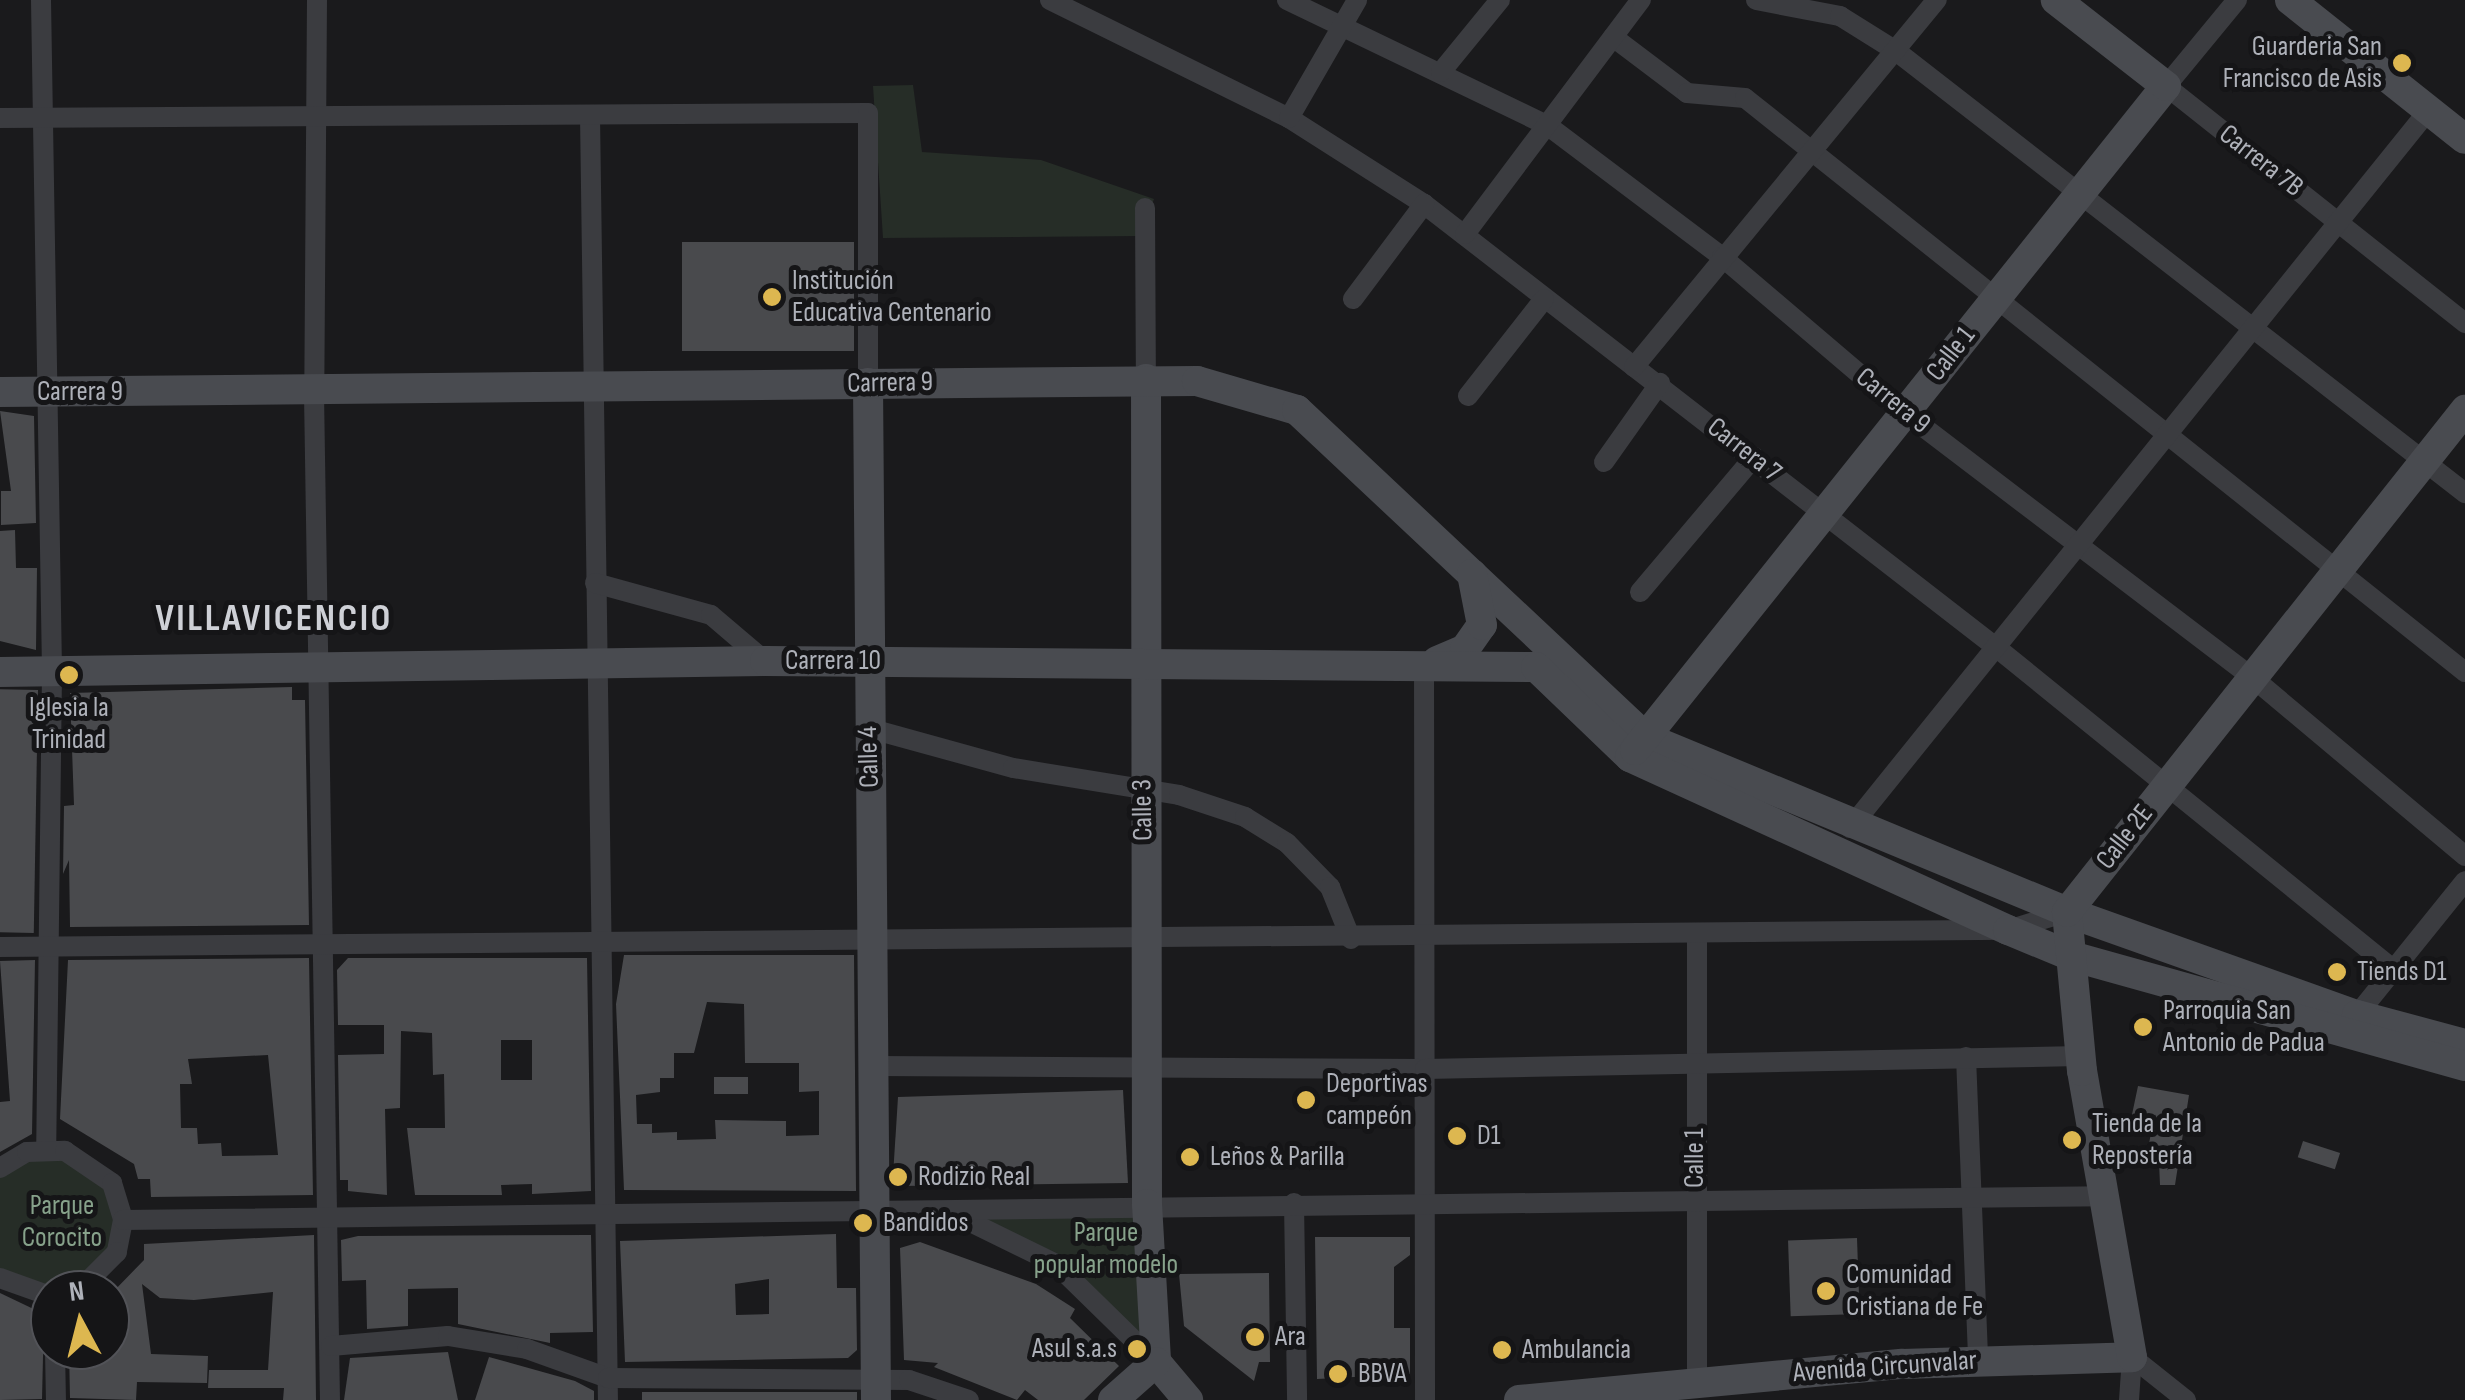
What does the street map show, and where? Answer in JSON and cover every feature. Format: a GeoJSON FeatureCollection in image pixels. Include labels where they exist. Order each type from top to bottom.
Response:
{"type":"FeatureCollection","features":[{"type":"Feature","properties":{"kind":"main road","name":"Carrera 7B"},"geometry":{"type":"LineString","coordinates":[[2056,0],[2166,86]]}},
{"type":"Feature","properties":{"kind":"main road"},"geometry":{"type":"LineString","coordinates":[[2290,0],[2465,140]]}},
{"type":"Feature","properties":{"kind":"main road","name":"Calle 1"},"geometry":{"type":"LineString","coordinates":[[1638,747],[2166,86]]}},
{"type":"Feature","properties":{"kind":"main road","name":"Calle 3"},"geometry":{"type":"LineString","coordinates":[[1146,379],[1141,662],[1147,1204],[1156,1362]]}},
{"type":"Feature","properties":{"kind":"main road","name":"Carrera 9"},"geometry":{"type":"LineString","coordinates":[[0,392],[314,394],[868,382],[1197,380],[1296,410],[1463,561],[1638,747]]}},
{"type":"Feature","properties":{"kind":"main road","name":"Calle 4"},"geometry":{"type":"LineString","coordinates":[[868,382],[866,661],[875,944],[876,1390]]}},
{"type":"Feature","properties":{"kind":"main road","name":"Calle 2E"},"geometry":{"type":"LineString","coordinates":[[2066,912],[2342,570],[2465,410]]}},
{"type":"Feature","properties":{"kind":"main road"},"geometry":{"type":"LineString","coordinates":[[1424,662],[1453,657],[1482,625],[1480,591],[1463,561]]}},
{"type":"Feature","properties":{"kind":"main road","name":"Carrera 10"},"geometry":{"type":"LineString","coordinates":[[0,672],[765,661],[1424,662],[1536,667],[1638,747]]}},
{"type":"Feature","properties":{"kind":"main road"},"geometry":{"type":"LineString","coordinates":[[1638,747],[2066,912],[2357,1014],[2465,1044]]}},
{"type":"Feature","properties":{"kind":"main road"},"geometry":{"type":"LineString","coordinates":[[1638,747],[2008,930],[2071,956],[2465,1066]]}},
{"type":"Feature","properties":{"kind":"main road"},"geometry":{"type":"LineString","coordinates":[[2066,912],[2080,1056],[2132,1357]]}},
{"type":"Feature","properties":{"kind":"main road","name":"Avenida Circunvalar"},"geometry":{"type":"LineString","coordinates":[[1518,1400],[1978,1360],[2132,1357]]}},
{"type":"Feature","properties":{"kind":"main road"},"geometry":{"type":"LineString","coordinates":[[1113,1400],[1156,1362],[1188,1400]]}},
{"type":"Feature","properties":{"kind":"street"},"geometry":{"type":"LineString","coordinates":[[41,0],[44,392],[52,672],[46,1149]]}},
{"type":"Feature","properties":{"kind":"street"},"geometry":{"type":"LineString","coordinates":[[317,0],[314,394],[326,946],[330,1400]]}},
{"type":"Feature","properties":{"kind":"street","name":"Carrera 7"},"geometry":{"type":"LineString","coordinates":[[1050,0],[1289,118],[1424,204],[1998,648],[2393,969]]}},
{"type":"Feature","properties":{"kind":"street","name":"Carrera 9"},"geometry":{"type":"LineString","coordinates":[[1287,0],[1547,125],[1722,257],[1905,413],[2080,542],[2254,678],[2465,856]]}},
{"type":"Feature","properties":{"kind":"street"},"geometry":{"type":"LineString","coordinates":[[1289,118],[1338,24],[1357,0]]}},
{"type":"Feature","properties":{"kind":"street"},"geometry":{"type":"LineString","coordinates":[[1441,72],[1500,0]]}},
{"type":"Feature","properties":{"kind":"street"},"geometry":{"type":"LineString","coordinates":[[1465,234],[1641,0]]}},
{"type":"Feature","properties":{"kind":"street"},"geometry":{"type":"LineString","coordinates":[[1756,0],[1840,16],[1896,51],[2465,492]]}},
{"type":"Feature","properties":{"kind":"street"},"geometry":{"type":"LineString","coordinates":[[1634,368],[1937,0]]}},
{"type":"Feature","properties":{"kind":"street","name":"Calle 1"},"geometry":{"type":"LineString","coordinates":[[2166,86],[2236,0]]}},
{"type":"Feature","properties":{"kind":"street"},"geometry":{"type":"LineString","coordinates":[[1613,37],[1687,93],[1744,98],[2342,570],[2465,672]]}},
{"type":"Feature","properties":{"kind":"street","name":"Carrera 7B"},"geometry":{"type":"LineString","coordinates":[[2166,86],[2465,323]]}},
{"type":"Feature","properties":{"kind":"street"},"geometry":{"type":"LineString","coordinates":[[1850,828],[2170,434],[2248,327],[2428,111]]}},
{"type":"Feature","properties":{"kind":"street","name":"Calle 4"},"geometry":{"type":"LineString","coordinates":[[590,115],[868,114],[868,382]]}},
{"type":"Feature","properties":{"kind":"street"},"geometry":{"type":"LineString","coordinates":[[0,118],[590,115],[590,389],[603,944],[608,1400]]}},
{"type":"Feature","properties":{"kind":"street"},"geometry":{"type":"LineString","coordinates":[[1353,298],[1424,204]]}},
{"type":"Feature","properties":{"kind":"street","name":"Calle 3"},"geometry":{"type":"LineString","coordinates":[[1145,208],[1146,379]]}},
{"type":"Feature","properties":{"kind":"street"},"geometry":{"type":"LineString","coordinates":[[1468,396],[1544,299]]}},
{"type":"Feature","properties":{"kind":"street"},"geometry":{"type":"LineString","coordinates":[[1604,462],[1660,384]]}},
{"type":"Feature","properties":{"kind":"street"},"geometry":{"type":"LineString","coordinates":[[1640,592],[1754,458]]}},
{"type":"Feature","properties":{"kind":"street"},"geometry":{"type":"LineString","coordinates":[[595,583],[711,616],[765,661]]}},
{"type":"Feature","properties":{"kind":"street"},"geometry":{"type":"LineString","coordinates":[[1424,662],[1425,1400]]}},
{"type":"Feature","properties":{"kind":"street"},"geometry":{"type":"LineString","coordinates":[[868,728],[1013,768],[1179,795],[1245,816],[1288,843],[1330,886],[1351,939]]}},
{"type":"Feature","properties":{"kind":"street"},"geometry":{"type":"LineString","coordinates":[[2357,1014],[2465,880]]}},
{"type":"Feature","properties":{"kind":"street"},"geometry":{"type":"LineString","coordinates":[[0,947],[1145,942],[2008,930],[2066,912]]}},
{"type":"Feature","properties":{"kind":"street","name":"Calle 1"},"geometry":{"type":"LineString","coordinates":[[1696,934],[1697,1382]]}},
{"type":"Feature","properties":{"kind":"street"},"geometry":{"type":"LineString","coordinates":[[874,1066],[1425,1069],[2080,1056]]}},
{"type":"Feature","properties":{"kind":"street"},"geometry":{"type":"LineString","coordinates":[[1966,1058],[1978,1360]]}},
{"type":"Feature","properties":{"kind":"street"},"geometry":{"type":"LineString","coordinates":[[0,1168],[46,1149],[100,1168],[123,1220],[110,1265],[104,1270]]}},
{"type":"Feature","properties":{"kind":"street"},"geometry":{"type":"LineString","coordinates":[[123,1220],[330,1214],[878,1214],[1294,1202],[1973,1201],[2104,1196]]}},
{"type":"Feature","properties":{"kind":"street"},"geometry":{"type":"LineString","coordinates":[[1294,1202],[1297,1400]]}},
{"type":"Feature","properties":{"kind":"street"},"geometry":{"type":"LineString","coordinates":[[948,1211],[1056,1264],[1156,1362]]}},
{"type":"Feature","properties":{"kind":"street"},"geometry":{"type":"LineString","coordinates":[[0,1278],[30,1289]]}},
{"type":"Feature","properties":{"kind":"street"},"geometry":{"type":"LineString","coordinates":[[331,1346],[474,1339],[608,1378],[876,1390],[910,1380],[969,1400]]}},
{"type":"Feature","properties":{"kind":"street"},"geometry":{"type":"LineString","coordinates":[[2129,1400],[2132,1357]]}},
{"type":"Feature","properties":{"kind":"street"},"geometry":{"type":"LineString","coordinates":[[2132,1357],[2186,1400]]}},
{"type":"Feature","properties":{"kind":"street"},"geometry":{"type":"LineString","coordinates":[[56,1370],[56,1400]]}},
{"type":"Feature","properties":{"kind":"green space"},"geometry":{"type":"Polygon","coordinates":[[[913,85],[922,152],[1041,160],[1154,199],[1140,236],[883,238],[873,86],[913,85]]]}},
{"type":"Feature","properties":{"kind":"green space","name":"Parque Corocito"},"geometry":{"type":"Polygon","coordinates":[[[27,1152],[100,1168],[122,1236],[95,1270],[30,1270],[30,1283],[0,1278],[0,1168],[27,1152]]]}},
{"type":"Feature","properties":{"kind":"green space","name":"Parque popular modelo"},"geometry":{"type":"Polygon","coordinates":[[[1147,1204],[1156,1362],[1056,1264],[948,1211],[1147,1204]]]}},
{"type":"Feature","properties":{"kind":"building","name":"Institución Educativa Centenario"},"geometry":{"type":"Polygon","coordinates":[[[682,242],[854,242],[854,351],[682,351],[682,242]]]}},
{"type":"Feature","properties":{"kind":"building"},"geometry":{"type":"Polygon","coordinates":[[[0,411],[34,416],[36,523],[1,525],[1,491],[11,491],[0,411]]]}},
{"type":"Feature","properties":{"kind":"building"},"geometry":{"type":"Polygon","coordinates":[[[15,530],[16,568],[37,568],[36,650],[0,641],[0,531],[15,530]]]}},
{"type":"Feature","properties":{"kind":"building"},"geometry":{"type":"Polygon","coordinates":[[[292,687],[292,700],[305,700],[309,925],[70,927],[69,860],[63,874],[64,806],[74,805],[70,693],[292,687]]]}},
{"type":"Feature","properties":{"kind":"building"},"geometry":{"type":"Polygon","coordinates":[[[0,689],[38,690],[34,933],[0,932],[0,689]]]}},
{"type":"Feature","properties":{"kind":"building"},"geometry":{"type":"Polygon","coordinates":[[[624,955],[854,955],[856,1191],[624,1190],[616,1004],[624,955]],[[707,1002],[694,1053],[674,1053],[674,1078],[660,1078],[660,1092],[636,1095],[637,1124],[652,1124],[652,1133],[677,1132],[677,1140],[716,1139],[715,1120],[786,1121],[786,1136],[819,1135],[819,1091],[799,1092],[799,1063],[745,1063],[744,1004],[707,1002]]]}},
{"type":"Feature","properties":{"kind":"building"},"geometry":{"type":"Polygon","coordinates":[[[309,958],[313,1195],[151,1197],[150,1179],[138,1179],[134,1164],[60,1119],[68,960],[309,958]],[[268,1055],[188,1059],[192,1084],[180,1084],[181,1128],[197,1128],[198,1144],[221,1143],[222,1156],[278,1155],[268,1055]]]}},
{"type":"Feature","properties":{"kind":"building"},"geometry":{"type":"Polygon","coordinates":[[[348,958],[587,958],[591,1191],[532,1194],[532,1184],[501,1185],[502,1195],[415,1195],[407,1128],[445,1128],[444,1074],[433,1075],[432,1033],[401,1031],[400,1108],[385,1109],[387,1195],[348,1191],[348,1180],[340,1180],[338,1055],[384,1054],[384,1025],[338,1025],[337,970],[348,958]],[[501,1040],[501,1080],[532,1080],[532,1040],[501,1040]]]}},
{"type":"Feature","properties":{"kind":"building"},"geometry":{"type":"Polygon","coordinates":[[[35,960],[32,1134],[0,1152],[0,1102],[10,1101],[0,961],[35,960]]]}},
{"type":"Feature","properties":{"kind":"building"},"geometry":{"type":"Polygon","coordinates":[[[714,1077],[748,1077],[748,1094],[714,1094],[714,1077]]]}},
{"type":"Feature","properties":{"kind":"building"},"geometry":{"type":"Polygon","coordinates":[[[2138,1086],[2189,1095],[2175,1185],[2160,1185],[2159,1162],[2146,1159],[2152,1128],[2130,1124],[2138,1086]]]}},
{"type":"Feature","properties":{"kind":"building"},"geometry":{"type":"Polygon","coordinates":[[[1123,1090],[1128,1183],[898,1186],[893,1176],[898,1097],[1123,1090]]]}},
{"type":"Feature","properties":{"kind":"building"},"geometry":{"type":"Polygon","coordinates":[[[2303,1141],[2340,1153],[2335,1169],[2298,1157],[2303,1141]]]}},
{"type":"Feature","properties":{"kind":"building"},"geometry":{"type":"Polygon","coordinates":[[[836,1234],[837,1288],[856,1288],[857,1350],[848,1358],[625,1362],[620,1241],[836,1234]],[[769,1279],[735,1284],[736,1315],[769,1314],[769,1279]]]}},
{"type":"Feature","properties":{"kind":"building"},"geometry":{"type":"Polygon","coordinates":[[[314,1235],[316,1400],[283,1400],[284,1388],[208,1388],[209,1370],[268,1370],[273,1292],[194,1300],[160,1298],[142,1284],[151,1354],[208,1356],[207,1383],[137,1382],[136,1400],[70,1398],[69,1370],[130,1370],[130,1274],[144,1260],[144,1244],[314,1235]]]}},
{"type":"Feature","properties":{"kind":"building"},"geometry":{"type":"Polygon","coordinates":[[[591,1235],[593,1332],[550,1333],[550,1343],[458,1324],[458,1288],[408,1289],[408,1326],[367,1329],[366,1280],[342,1281],[341,1240],[358,1236],[591,1235]]]}},
{"type":"Feature","properties":{"kind":"building"},"geometry":{"type":"Polygon","coordinates":[[[1315,1237],[1410,1237],[1410,1255],[1394,1267],[1394,1328],[1410,1328],[1410,1374],[1317,1379],[1315,1237]]]}},
{"type":"Feature","properties":{"kind":"building"},"geometry":{"type":"Polygon","coordinates":[[[1857,1238],[1860,1314],[1791,1316],[1788,1240],[1857,1238]]]}},
{"type":"Feature","properties":{"kind":"building"},"geometry":{"type":"Polygon","coordinates":[[[920,1242],[1036,1284],[1075,1309],[1070,1318],[1119,1366],[1084,1400],[1038,1400],[1025,1390],[1017,1400],[934,1367],[938,1363],[904,1360],[900,1248],[920,1242]]]}},
{"type":"Feature","properties":{"kind":"building"},"geometry":{"type":"Polygon","coordinates":[[[1269,1273],[1270,1362],[1259,1362],[1254,1381],[1184,1326],[1179,1274],[1269,1273]]]}},
{"type":"Feature","properties":{"kind":"building"},"geometry":{"type":"Polygon","coordinates":[[[0,1293],[30,1307],[30,1370],[43,1370],[42,1399],[0,1400],[0,1293]]]}},
{"type":"Feature","properties":{"kind":"building"},"geometry":{"type":"Polygon","coordinates":[[[448,1352],[458,1400],[344,1400],[350,1358],[448,1352]]]}},
{"type":"Feature","properties":{"kind":"building"},"geometry":{"type":"Polygon","coordinates":[[[489,1357],[575,1381],[594,1391],[594,1400],[475,1400],[489,1357]]]}},
{"type":"Feature","properties":{"kind":"building"},"geometry":{"type":"Polygon","coordinates":[[[642,1392],[857,1392],[857,1400],[642,1400],[642,1392]]]}},
{"type":"Feature","properties":{"kind":"place","name":"Guarderia San Francisco de Asis"},"geometry":{"type":"Point","coordinates":[2402,63]}},
{"type":"Feature","properties":{"kind":"place","name":"Institución Educativa Centenario"},"geometry":{"type":"Point","coordinates":[772,297]}},
{"type":"Feature","properties":{"kind":"place","name":"Iglesia la Trinidad"},"geometry":{"type":"Point","coordinates":[69,675]}},
{"type":"Feature","properties":{"kind":"place","name":"Tiends D1"},"geometry":{"type":"Point","coordinates":[2337,972]}},
{"type":"Feature","properties":{"kind":"place","name":"Parroquia San Antonio de Padua"},"geometry":{"type":"Point","coordinates":[2143,1027]}},
{"type":"Feature","properties":{"kind":"place","name":"Deportivas campeón"},"geometry":{"type":"Point","coordinates":[1306,1100]}},
{"type":"Feature","properties":{"kind":"place","name":"D1"},"geometry":{"type":"Point","coordinates":[1457,1136]}},
{"type":"Feature","properties":{"kind":"place","name":"Tienda de la Repostería"},"geometry":{"type":"Point","coordinates":[2072,1140]}},
{"type":"Feature","properties":{"kind":"place","name":"Leños & Parilla"},"geometry":{"type":"Point","coordinates":[1190,1157]}},
{"type":"Feature","properties":{"kind":"place","name":"Rodizio Real"},"geometry":{"type":"Point","coordinates":[898,1177]}},
{"type":"Feature","properties":{"kind":"place","name":"Bandidos"},"geometry":{"type":"Point","coordinates":[863,1223]}},
{"type":"Feature","properties":{"kind":"place","name":"Comunidad Cristiana de Fe"},"geometry":{"type":"Point","coordinates":[1826,1291]}},
{"type":"Feature","properties":{"kind":"place","name":"Ara"},"geometry":{"type":"Point","coordinates":[1255,1337]}},
{"type":"Feature","properties":{"kind":"place","name":"Asul s.a.s"},"geometry":{"type":"Point","coordinates":[1137,1349]}},
{"type":"Feature","properties":{"kind":"place","name":"Ambulancia"},"geometry":{"type":"Point","coordinates":[1502,1350]}},
{"type":"Feature","properties":{"kind":"place","name":"BBVA"},"geometry":{"type":"Point","coordinates":[1338,1374]}},
{"type":"Feature","properties":{"kind":"district","name":"VILLAVICENCIO"},"geometry":{"type":"Point","coordinates":[274,619]}}]}
